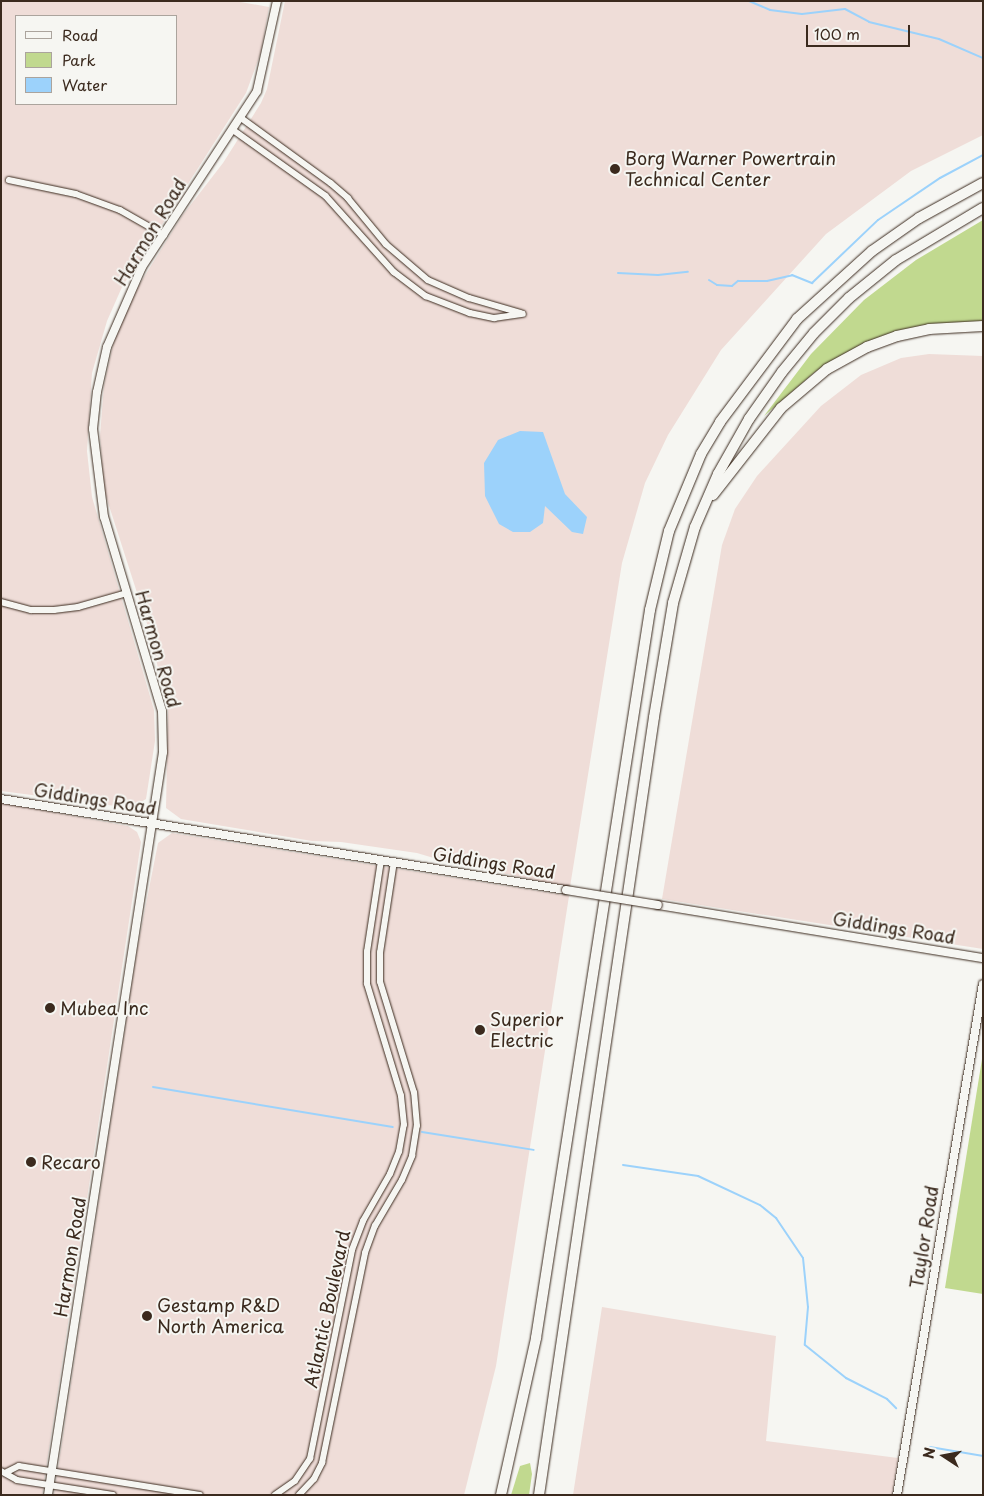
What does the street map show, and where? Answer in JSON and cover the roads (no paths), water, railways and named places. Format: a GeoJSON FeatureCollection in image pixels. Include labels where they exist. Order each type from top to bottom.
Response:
{"type":"FeatureCollection","features":[{"type":"Feature","properties":{"kind":"highway"},"geometry":{"type":"LineString","coordinates":[[501,1495],[536,1338],[650,610],[669,532],[701,454],[720,422],[797,319],[838,279],[889,238],[934,208],[983,183]]}},
{"type":"Feature","properties":{"kind":"highway"},"geometry":{"type":"LineString","coordinates":[[539,1495],[654,717],[673,603],[704,508],[749,419],[782,372],[814,333],[850,298],[896,260],[983,208]]}},
{"type":"Feature","properties":{"kind":"highway"},"geometry":{"type":"LineString","coordinates":[[704,508],[775,414],[827,369],[860,350],[897,336],[929,328],[983,326]]}},
{"type":"Feature","properties":{"kind":"street","name":"Harmon Road"},"geometry":{"type":"LineString","coordinates":[[48,1495],[163,752],[162,711],[104,517],[93,429],[107,347],[142,267],[257,91],[277,1]]}},
{"type":"Feature","properties":{"kind":"street"},"geometry":{"type":"LineString","coordinates":[[232,129],[326,196],[394,272],[426,296],[470,313],[490,317],[523,314],[469,298],[428,280],[386,244],[348,198],[331,183],[240,117]]}},
{"type":"Feature","properties":{"kind":"street"},"geometry":{"type":"LineString","coordinates":[[9,180],[76,194],[120,210],[164,235]]}},
{"type":"Feature","properties":{"kind":"street"},"geometry":{"type":"LineString","coordinates":[[1,602],[30,610],[54,610],[78,607],[127,593]]}},
{"type":"Feature","properties":{"kind":"street","name":"Giddings Road"},"geometry":{"type":"LineString","coordinates":[[1,800],[983,958]]}},
{"type":"Feature","properties":{"kind":"street","name":"Atlantic Boulevard"},"geometry":{"type":"LineString","coordinates":[[276,1495],[295,1481],[310,1458],[352,1250],[363,1221],[390,1174],[399,1152],[404,1125],[402,1096],[367,984],[367,952],[381,860]]}},
{"type":"Feature","properties":{"kind":"street","name":"Atlantic Boulevard"},"geometry":{"type":"LineString","coordinates":[[299,1495],[314,1479],[322,1463],[365,1253],[374,1226],[402,1180],[412,1156],[417,1126],[414,1093],[380,982],[380,953],[394,862]]}},
{"type":"Feature","properties":{"kind":"street","name":"Taylor Road"},"geometry":{"type":"LineString","coordinates":[[897,1495],[983,984]]}},
{"type":"Feature","properties":{"kind":"street"},"geometry":{"type":"LineString","coordinates":[[4,1472],[19,1466],[52,1473],[200,1495]]}},
{"type":"Feature","properties":{"kind":"street"},"geometry":{"type":"LineString","coordinates":[[4,1472],[18,1480],[112,1495]]}},
{"type":"Feature","properties":{"kind":"water"},"geometry":{"type":"Polygon","coordinates":[[[520,431],[543,432],[565,494],[587,517],[583,534],[572,532],[545,506],[543,523],[530,532],[513,532],[499,524],[485,496],[484,463],[498,440],[520,431]]]}},
{"type":"Feature","properties":{"kind":"waterway"},"geometry":{"type":"LineString","coordinates":[[749,1],[770,10],[802,14],[845,9],[869,22],[939,39],[983,58]]}},
{"type":"Feature","properties":{"kind":"waterway"},"geometry":{"type":"LineString","coordinates":[[709,280],[717,285],[732,286],[738,281],[767,281],[792,275],[812,283],[878,220],[940,178],[983,155]]}},
{"type":"Feature","properties":{"kind":"waterway"},"geometry":{"type":"LineString","coordinates":[[618,273],[658,275],[688,272]]}},
{"type":"Feature","properties":{"kind":"waterway"},"geometry":{"type":"LineString","coordinates":[[153,1087],[393,1127]]}},
{"type":"Feature","properties":{"kind":"waterway"},"geometry":{"type":"LineString","coordinates":[[422,1132],[534,1150]]}},
{"type":"Feature","properties":{"kind":"waterway"},"geometry":{"type":"LineString","coordinates":[[623,1165],[698,1176],[760,1205],[776,1218],[803,1258],[808,1307],[805,1345],[846,1378],[887,1399],[896,1408]]}},
{"type":"Feature","properties":{"kind":"waterway"},"geometry":{"type":"LineString","coordinates":[[930,1447],[983,1456]]}},
{"type":"Feature","properties":{"kind":"place","name":"Borg Warner Powertrain Technical Center"},"geometry":{"type":"Point","coordinates":[615,169]}},
{"type":"Feature","properties":{"kind":"place","name":"Mubea Inc"},"geometry":{"type":"Point","coordinates":[50,1008]}},
{"type":"Feature","properties":{"kind":"place","name":"Superior Electric"},"geometry":{"type":"Point","coordinates":[480,1030]}},
{"type":"Feature","properties":{"kind":"place","name":"Recaro"},"geometry":{"type":"Point","coordinates":[31,1162]}},
{"type":"Feature","properties":{"kind":"place","name":"Gestamp R&D North America"},"geometry":{"type":"Point","coordinates":[147,1316]}}]}
